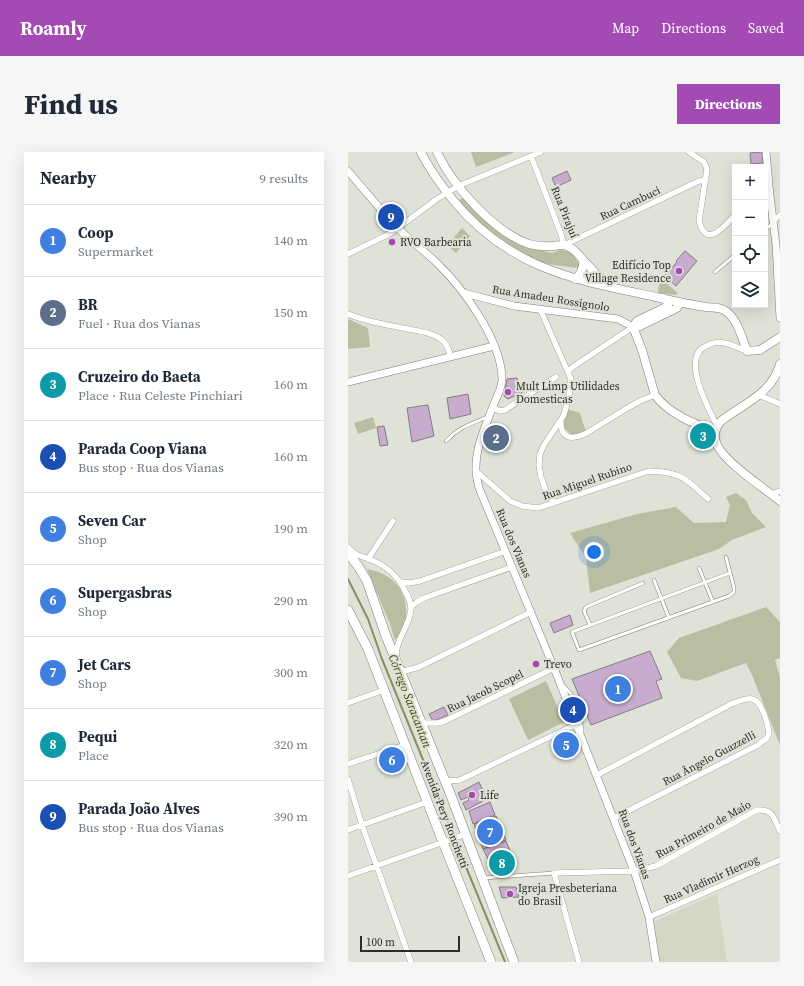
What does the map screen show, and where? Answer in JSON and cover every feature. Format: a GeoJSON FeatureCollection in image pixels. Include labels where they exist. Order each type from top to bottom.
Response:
{"type":"FeatureCollection","features":[{"type":"Feature","properties":{"kind":"main road"},"geometry":{"type":"LineString","coordinates":[[421,152],[447,192],[465,214],[486,234],[513,253],[538,265],[575,279],[616,289]]}},
{"type":"Feature","properties":{"kind":"main road"},"geometry":{"type":"LineString","coordinates":[[437,152],[450,176],[458,186],[500,228],[516,238],[537,246],[564,245]]}},
{"type":"Feature","properties":{"kind":"main road","name":"Rua Pirajuí"},"geometry":{"type":"LineString","coordinates":[[564,245],[574,250],[599,277],[616,289],[723,309],[730,314],[736,324],[747,351]]}},
{"type":"Feature","properties":{"kind":"main road"},"geometry":{"type":"LineString","coordinates":[[575,279],[582,271],[583,260]]}},
{"type":"Feature","properties":{"kind":"main road"},"geometry":{"type":"LineString","coordinates":[[633,327],[637,321],[667,307],[668,302],[663,298]]}},
{"type":"Feature","properties":{"kind":"main road"},"geometry":{"type":"LineString","coordinates":[[633,327],[638,327],[677,308],[680,302]]}},
{"type":"Feature","properties":{"kind":"main road"},"geometry":{"type":"LineString","coordinates":[[633,327],[642,350],[655,395],[664,405],[679,416],[696,424],[716,429]]}},
{"type":"Feature","properties":{"kind":"main road"},"geometry":{"type":"LineString","coordinates":[[747,351],[754,352],[760,350],[780,337]]}},
{"type":"Feature","properties":{"kind":"main road"},"geometry":{"type":"LineString","coordinates":[[780,364],[772,383],[759,395],[727,417],[716,429],[716,442],[720,451],[730,461],[780,501]]}},
{"type":"Feature","properties":{"kind":"main road","name":"Avenida Pery Ronchetti"},"geometry":{"type":"LineString","coordinates":[[348,553],[367,581],[399,668],[445,780],[462,835],[482,878],[514,962]]}},
{"type":"Feature","properties":{"kind":"main road","name":"Avenida Pery Ronchetti"},"geometry":{"type":"LineString","coordinates":[[348,610],[366,643],[427,802],[446,841],[491,962]]}},
{"type":"Feature","properties":{"kind":"street"},"geometry":{"type":"LineString","coordinates":[[348,254],[398,228],[447,192],[458,186],[541,152]]}},
{"type":"Feature","properties":{"kind":"street"},"geometry":{"type":"LineString","coordinates":[[689,152],[704,162],[707,169],[699,221],[701,229],[705,233],[711,235],[716,233],[732,218]]}},
{"type":"Feature","properties":{"kind":"street"},"geometry":{"type":"LineString","coordinates":[[766,152],[766,164]]}},
{"type":"Feature","properties":{"kind":"street","name":"Rua Pirajuí"},"geometry":{"type":"LineString","coordinates":[[531,156],[564,245]]}},
{"type":"Feature","properties":{"kind":"street","name":"Rua dos Vianas"},"geometry":{"type":"LineString","coordinates":[[348,171],[373,202],[398,228],[435,262],[464,293],[484,324],[499,358],[502,383],[482,434],[477,454],[476,471],[479,488],[561,684],[634,871],[649,917],[656,962]]}},
{"type":"Feature","properties":{"kind":"street","name":"Rua Cambuci"},"geometry":{"type":"LineString","coordinates":[[564,245],[699,181],[706,180]]}},
{"type":"Feature","properties":{"kind":"street"},"geometry":{"type":"LineString","coordinates":[[768,194],[778,246],[780,318]]}},
{"type":"Feature","properties":{"kind":"street"},"geometry":{"type":"LineString","coordinates":[[773,222],[780,215]]}},
{"type":"Feature","properties":{"kind":"street","name":"Rua Amadeu Rossignolo"},"geometry":{"type":"LineString","coordinates":[[464,293],[495,302],[618,319],[633,327]]}},
{"type":"Feature","properties":{"kind":"street"},"geometry":{"type":"LineString","coordinates":[[540,309],[555,347],[568,371],[571,384],[564,415],[544,445],[540,454],[539,465],[541,477],[546,491],[554,503]]}},
{"type":"Feature","properties":{"kind":"street"},"geometry":{"type":"LineString","coordinates":[[348,314],[367,321],[426,332],[436,336],[443,340],[451,357]]}},
{"type":"Feature","properties":{"kind":"street"},"geometry":{"type":"LineString","coordinates":[[568,371],[633,327]]}},
{"type":"Feature","properties":{"kind":"street"},"geometry":{"type":"LineString","coordinates":[[716,429],[698,382],[696,358],[699,351],[703,347],[718,342],[747,351]]}},
{"type":"Feature","properties":{"kind":"street"},"geometry":{"type":"LineString","coordinates":[[348,382],[494,346]]}},
{"type":"Feature","properties":{"kind":"street"},"geometry":{"type":"LineString","coordinates":[[493,408],[500,411],[506,410],[556,378]]}},
{"type":"Feature","properties":{"kind":"street"},"geometry":{"type":"LineString","coordinates":[[561,420],[564,434],[571,438],[576,438],[635,403],[655,395]]}},
{"type":"Feature","properties":{"kind":"street"},"geometry":{"type":"LineString","coordinates":[[759,395],[780,404]]}},
{"type":"Feature","properties":{"kind":"street","name":"Rua Miguel Rubino"},"geometry":{"type":"LineString","coordinates":[[476,471],[510,501],[522,506],[538,508],[649,471],[678,475],[691,483],[708,499]]}},
{"type":"Feature","properties":{"kind":"street"},"geometry":{"type":"LineString","coordinates":[[771,494],[780,491]]}},
{"type":"Feature","properties":{"kind":"street"},"geometry":{"type":"LineString","coordinates":[[368,559],[393,521]]}},
{"type":"Feature","properties":{"kind":"street"},"geometry":{"type":"LineString","coordinates":[[348,547],[354,554],[379,564],[389,570],[401,582],[411,607],[420,599],[512,567]]}},
{"type":"Feature","properties":{"kind":"street"},"geometry":{"type":"LineString","coordinates":[[401,582],[409,583],[420,581],[506,551]]}},
{"type":"Feature","properties":{"kind":"street","name":"Avenida Pery Ronchetti"},"geometry":{"type":"LineString","coordinates":[[399,668],[396,656],[397,646],[408,623],[411,607]]}},
{"type":"Feature","properties":{"kind":"street"},"geometry":{"type":"LineString","coordinates":[[399,668],[419,667],[531,612]]}},
{"type":"Feature","properties":{"kind":"street","name":"Rua Jacob Scopel"},"geometry":{"type":"LineString","coordinates":[[422,723],[438,723],[445,721],[554,668]]}},
{"type":"Feature","properties":{"kind":"street"},"geometry":{"type":"LineString","coordinates":[[348,703],[384,690]]}},
{"type":"Feature","properties":{"kind":"street","name":"Rua Ângelo Guazzelli"},"geometry":{"type":"LineString","coordinates":[[597,775],[733,703],[746,699],[753,699],[758,702],[761,707],[769,733],[758,745],[614,818]]}},
{"type":"Feature","properties":{"kind":"street"},"geometry":{"type":"LineString","coordinates":[[445,780],[460,780],[577,724]]}},
{"type":"Feature","properties":{"kind":"street"},"geometry":{"type":"LineString","coordinates":[[348,764],[405,745]]}},
{"type":"Feature","properties":{"kind":"street"},"geometry":{"type":"LineString","coordinates":[[348,779],[362,825],[411,962]]}},
{"type":"Feature","properties":{"kind":"street"},"geometry":{"type":"LineString","coordinates":[[348,830],[427,802]]}},
{"type":"Feature","properties":{"kind":"street","name":"Rua Primeiro de Maio"},"geometry":{"type":"LineString","coordinates":[[554,873],[634,871],[656,866],[757,810],[764,809],[772,814],[780,831]]}},
{"type":"Feature","properties":{"kind":"street"},"geometry":{"type":"LineString","coordinates":[[348,876],[462,835]]}},
{"type":"Feature","properties":{"kind":"street","name":"Rua Vladimir Herzog"},"geometry":{"type":"LineString","coordinates":[[649,917],[780,860]]}},
{"type":"Feature","properties":{"kind":"street"},"geometry":{"type":"LineString","coordinates":[[554,873],[579,962]]}},
{"type":"Feature","properties":{"kind":"lane"},"geometry":{"type":"LineString","coordinates":[[768,227],[773,222]]}},
{"type":"Feature","properties":{"kind":"lane"},"geometry":{"type":"LineString","coordinates":[[715,272],[732,258]]}},
{"type":"Feature","properties":{"kind":"lane"},"geometry":{"type":"LineString","coordinates":[[446,441],[453,433],[463,427],[490,416]]}},
{"type":"Feature","properties":{"kind":"lane"},"geometry":{"type":"LineString","coordinates":[[726,557],[730,572],[734,592],[729,596],[579,650],[572,632],[730,572]]}},
{"type":"Feature","properties":{"kind":"lane"},"geometry":{"type":"LineString","coordinates":[[699,568],[713,602]]}},
{"type":"Feature","properties":{"kind":"lane"},"geometry":{"type":"LineString","coordinates":[[654,580],[669,618]]}},
{"type":"Feature","properties":{"kind":"lane"},"geometry":{"type":"LineString","coordinates":[[590,625],[584,611],[586,607],[643,583]]}},
{"type":"Feature","properties":{"kind":"lane"},"geometry":{"type":"LineString","coordinates":[[561,684],[571,694],[582,728],[581,736]]}},
{"type":"Feature","properties":{"kind":"lane","name":"Rua Primeiro de Maio"},"geometry":{"type":"LineString","coordinates":[[482,878],[554,873]]}},
{"type":"Feature","properties":{"kind":"shaded area"},"geometry":{"type":"Polygon","coordinates":[[[471,152],[515,152],[476,167],[471,152]]]}},
{"type":"Feature","properties":{"kind":"shaded area"},"geometry":{"type":"Polygon","coordinates":[[[463,197],[527,247],[552,253],[560,250],[567,251],[573,255],[580,265],[578,268],[540,263],[498,240],[457,202],[463,197]]]}},
{"type":"Feature","properties":{"kind":"shaded area"},"geometry":{"type":"Polygon","coordinates":[[[462,228],[470,236],[456,253],[447,245],[462,228]]]}},
{"type":"Feature","properties":{"kind":"shaded area"},"geometry":{"type":"Polygon","coordinates":[[[660,278],[678,293],[675,295],[658,293],[660,278]]]}},
{"type":"Feature","properties":{"kind":"shaded area"},"geometry":{"type":"Polygon","coordinates":[[[348,319],[368,328],[370,347],[348,349],[348,319]]]}},
{"type":"Feature","properties":{"kind":"shaded area"},"geometry":{"type":"Polygon","coordinates":[[[567,409],[580,413],[586,432],[573,436],[564,428],[564,416],[567,409]]]}},
{"type":"Feature","properties":{"kind":"shaded area"},"geometry":{"type":"Polygon","coordinates":[[[373,417],[376,428],[358,434],[354,423],[373,417]]]}},
{"type":"Feature","properties":{"kind":"shaded area"},"geometry":{"type":"Polygon","coordinates":[[[736,493],[746,500],[752,513],[766,527],[732,540],[719,549],[590,593],[586,558],[570,533],[637,514],[676,507],[694,523],[726,522],[730,505],[726,497],[736,493]]]}},
{"type":"Feature","properties":{"kind":"shaded area"},"geometry":{"type":"Polygon","coordinates":[[[367,569],[384,574],[390,578],[401,590],[404,597],[406,606],[405,624],[395,640],[390,624],[367,569]]]}},
{"type":"Feature","properties":{"kind":"shaded area"},"geometry":{"type":"Polygon","coordinates":[[[766,607],[780,622],[780,658],[775,660],[780,677],[780,745],[746,663],[697,681],[681,678],[667,652],[679,638],[766,607]]]}},
{"type":"Feature","properties":{"kind":"shaded area"},"geometry":{"type":"Polygon","coordinates":[[[546,681],[564,722],[528,740],[509,699],[546,681]]]}},
{"type":"Feature","properties":{"kind":"shaded area"},"geometry":{"type":"Polygon","coordinates":[[[717,894],[727,962],[660,962],[653,922],[717,894]]]}},
{"type":"Feature","properties":{"kind":"building"},"geometry":{"type":"Polygon","coordinates":[[[762,152],[763,163],[751,164],[750,153],[762,152]]]}},
{"type":"Feature","properties":{"kind":"building"},"geometry":{"type":"Polygon","coordinates":[[[567,171],[571,180],[556,187],[552,178],[567,171]]]}},
{"type":"Feature","properties":{"kind":"building","name":"Edifício Top Village Residence"},"geometry":{"type":"Polygon","coordinates":[[[685,251],[697,261],[676,286],[664,276],[685,251]]]}},
{"type":"Feature","properties":{"kind":"building"},"geometry":{"type":"Polygon","coordinates":[[[517,378],[522,393],[508,399],[504,396],[507,379],[517,378]]]}},
{"type":"Feature","properties":{"kind":"building"},"geometry":{"type":"Polygon","coordinates":[[[468,394],[471,414],[450,419],[447,398],[468,394]]]}},
{"type":"Feature","properties":{"kind":"building"},"geometry":{"type":"Polygon","coordinates":[[[428,405],[434,436],[412,442],[407,408],[428,405]]]}},
{"type":"Feature","properties":{"kind":"building"},"geometry":{"type":"Polygon","coordinates":[[[494,425],[502,427],[504,432],[498,447],[488,444],[494,425]]]}},
{"type":"Feature","properties":{"kind":"building"},"geometry":{"type":"Polygon","coordinates":[[[384,426],[388,445],[380,446],[377,427],[384,426]]]}},
{"type":"Feature","properties":{"kind":"building"},"geometry":{"type":"Polygon","coordinates":[[[570,615],[573,625],[554,633],[550,623],[570,615]]]}},
{"type":"Feature","properties":{"kind":"building"},"geometry":{"type":"Polygon","coordinates":[[[650,651],[662,679],[656,681],[662,698],[591,725],[572,679],[650,651]]]}},
{"type":"Feature","properties":{"kind":"building"},"geometry":{"type":"Polygon","coordinates":[[[444,707],[448,715],[433,721],[429,714],[444,707]]]}},
{"type":"Feature","properties":{"kind":"building"},"geometry":{"type":"Polygon","coordinates":[[[566,733],[571,736],[575,743],[575,747],[574,751],[563,757],[553,739],[566,733]]]}},
{"type":"Feature","properties":{"kind":"building","name":"Life"},"geometry":{"type":"Polygon","coordinates":[[[479,782],[487,799],[466,810],[463,803],[469,800],[468,797],[461,800],[458,793],[479,782]]]}},
{"type":"Feature","properties":{"kind":"building"},"geometry":{"type":"Polygon","coordinates":[[[490,802],[495,815],[473,824],[469,811],[490,802]]]}},
{"type":"Feature","properties":{"kind":"building"},"geometry":{"type":"Polygon","coordinates":[[[496,816],[506,840],[483,849],[474,824],[496,816]]]}},
{"type":"Feature","properties":{"kind":"building"},"geometry":{"type":"Polygon","coordinates":[[[506,841],[511,853],[489,861],[483,849],[506,841]]]}},
{"type":"Feature","properties":{"kind":"building"},"geometry":{"type":"Polygon","coordinates":[[[511,854],[515,864],[493,873],[489,862],[511,854]]]}},
{"type":"Feature","properties":{"kind":"building","name":"Igreja Presbeteriana do Brasil"},"geometry":{"type":"Polygon","coordinates":[[[499,887],[516,887],[519,897],[502,898],[499,887]]]}},
{"type":"Feature","properties":{"kind":"waterway","name":"Córrego Saracantan"},"geometry":{"type":"LineString","coordinates":[[348,579],[368,619],[382,659],[452,831]]}},
{"type":"Feature","properties":{"kind":"waterway","name":"Córrego Saracantan"},"geometry":{"type":"LineString","coordinates":[[457,845],[505,962]]}},
{"type":"Feature","properties":{"kind":"place","name":"Parada João Alves"},"geometry":{"type":"Point","coordinates":[391,217]}},
{"type":"Feature","properties":{"kind":"place","name":"RVO Barbearia"},"geometry":{"type":"Point","coordinates":[392,242]}},
{"type":"Feature","properties":{"kind":"place","name":"Edifício Top Village Residence"},"geometry":{"type":"Point","coordinates":[679,271]}},
{"type":"Feature","properties":{"kind":"place","name":"Mult Limp Utilidades Domesticas"},"geometry":{"type":"Point","coordinates":[508,392]}},
{"type":"Feature","properties":{"kind":"place","name":"Cruzeiro do Baeta"},"geometry":{"type":"Point","coordinates":[703,436]}},
{"type":"Feature","properties":{"kind":"place","name":"BR"},"geometry":{"type":"Point","coordinates":[496,438]}},
{"type":"Feature","properties":{"kind":"place","name":"Trevo"},"geometry":{"type":"Point","coordinates":[536,664]}},
{"type":"Feature","properties":{"kind":"place","name":"Coop"},"geometry":{"type":"Point","coordinates":[618,689]}},
{"type":"Feature","properties":{"kind":"place","name":"Parada Coop Viana"},"geometry":{"type":"Point","coordinates":[573,710]}},
{"type":"Feature","properties":{"kind":"place","name":"Seven Car"},"geometry":{"type":"Point","coordinates":[566,745]}},
{"type":"Feature","properties":{"kind":"place","name":"Supergasbras"},"geometry":{"type":"Point","coordinates":[392,760]}},
{"type":"Feature","properties":{"kind":"place","name":"Life"},"geometry":{"type":"Point","coordinates":[472,795]}},
{"type":"Feature","properties":{"kind":"place","name":"Jet Cars"},"geometry":{"type":"Point","coordinates":[490,832]}},
{"type":"Feature","properties":{"kind":"place","name":"Pequi"},"geometry":{"type":"Point","coordinates":[502,863]}},
{"type":"Feature","properties":{"kind":"place","name":"Igreja Presbeteriana do Brasil"},"geometry":{"type":"Point","coordinates":[510,894]}}]}
